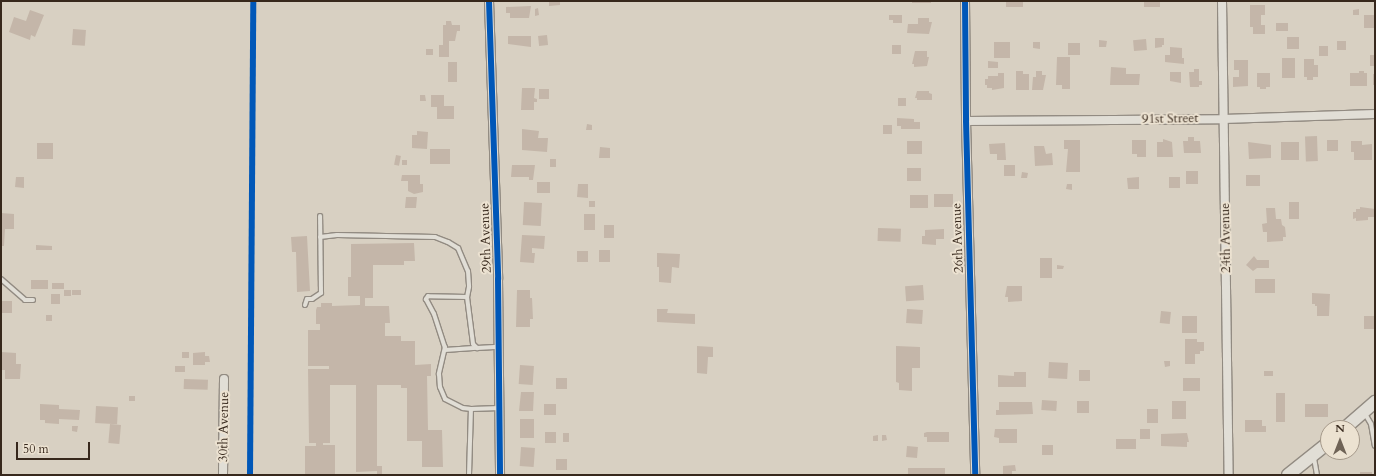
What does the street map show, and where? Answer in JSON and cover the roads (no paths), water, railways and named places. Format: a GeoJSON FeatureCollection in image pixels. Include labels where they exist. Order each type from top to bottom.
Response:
{"type":"FeatureCollection","features":[{"type":"Feature","properties":{"kind":"street","name":"29th Avenue"},"geometry":{"type":"LineString","coordinates":[[489,1],[499,346],[500,475]]}},
{"type":"Feature","properties":{"kind":"street","name":"26th Avenue"},"geometry":{"type":"LineString","coordinates":[[965,1],[966,121],[975,475]]}},
{"type":"Feature","properties":{"kind":"street","name":"24th Avenue"},"geometry":{"type":"LineString","coordinates":[[1222,1],[1229,475]]}},
{"type":"Feature","properties":{"kind":"street","name":"91st Street"},"geometry":{"type":"LineString","coordinates":[[966,121],[1223,119],[1375,114]]}},
{"type":"Feature","properties":{"kind":"street","name":"30th Avenue"},"geometry":{"type":"LineString","coordinates":[[223,475],[224,379]]}},
{"type":"Feature","properties":{"kind":"street"},"geometry":{"type":"LineString","coordinates":[[1354,420],[1375,402]]}},
{"type":"Feature","properties":{"kind":"street"},"geometry":{"type":"LineString","coordinates":[[1288,475],[1320,449]]}},
{"type":"Feature","properties":{"kind":"lane"},"geometry":{"type":"LineString","coordinates":[[305,305],[307,299],[312,299],[321,293],[320,216]]}},
{"type":"Feature","properties":{"kind":"lane"},"geometry":{"type":"LineString","coordinates":[[320,237],[337,235],[435,237],[458,248],[468,271],[469,287],[467,297],[473,344],[477,348]]}},
{"type":"Feature","properties":{"kind":"lane"},"geometry":{"type":"LineString","coordinates":[[1,279],[26,300],[33,300]]}},
{"type":"Feature","properties":{"kind":"lane"},"geometry":{"type":"LineString","coordinates":[[467,297],[428,296],[426,300],[434,314],[445,350],[439,374],[440,387],[446,399],[463,408],[500,408]]}},
{"type":"Feature","properties":{"kind":"lane"},"geometry":{"type":"LineString","coordinates":[[445,350],[499,346]]}},
{"type":"Feature","properties":{"kind":"lane"},"geometry":{"type":"LineString","coordinates":[[469,475],[471,409]]}},
{"type":"Feature","properties":{"kind":"lane"},"geometry":{"type":"LineString","coordinates":[[1364,412],[1371,424],[1375,446]]}},
{"type":"Feature","properties":{"kind":"lane"},"geometry":{"type":"LineString","coordinates":[[1313,455],[1317,475]]}}]}
